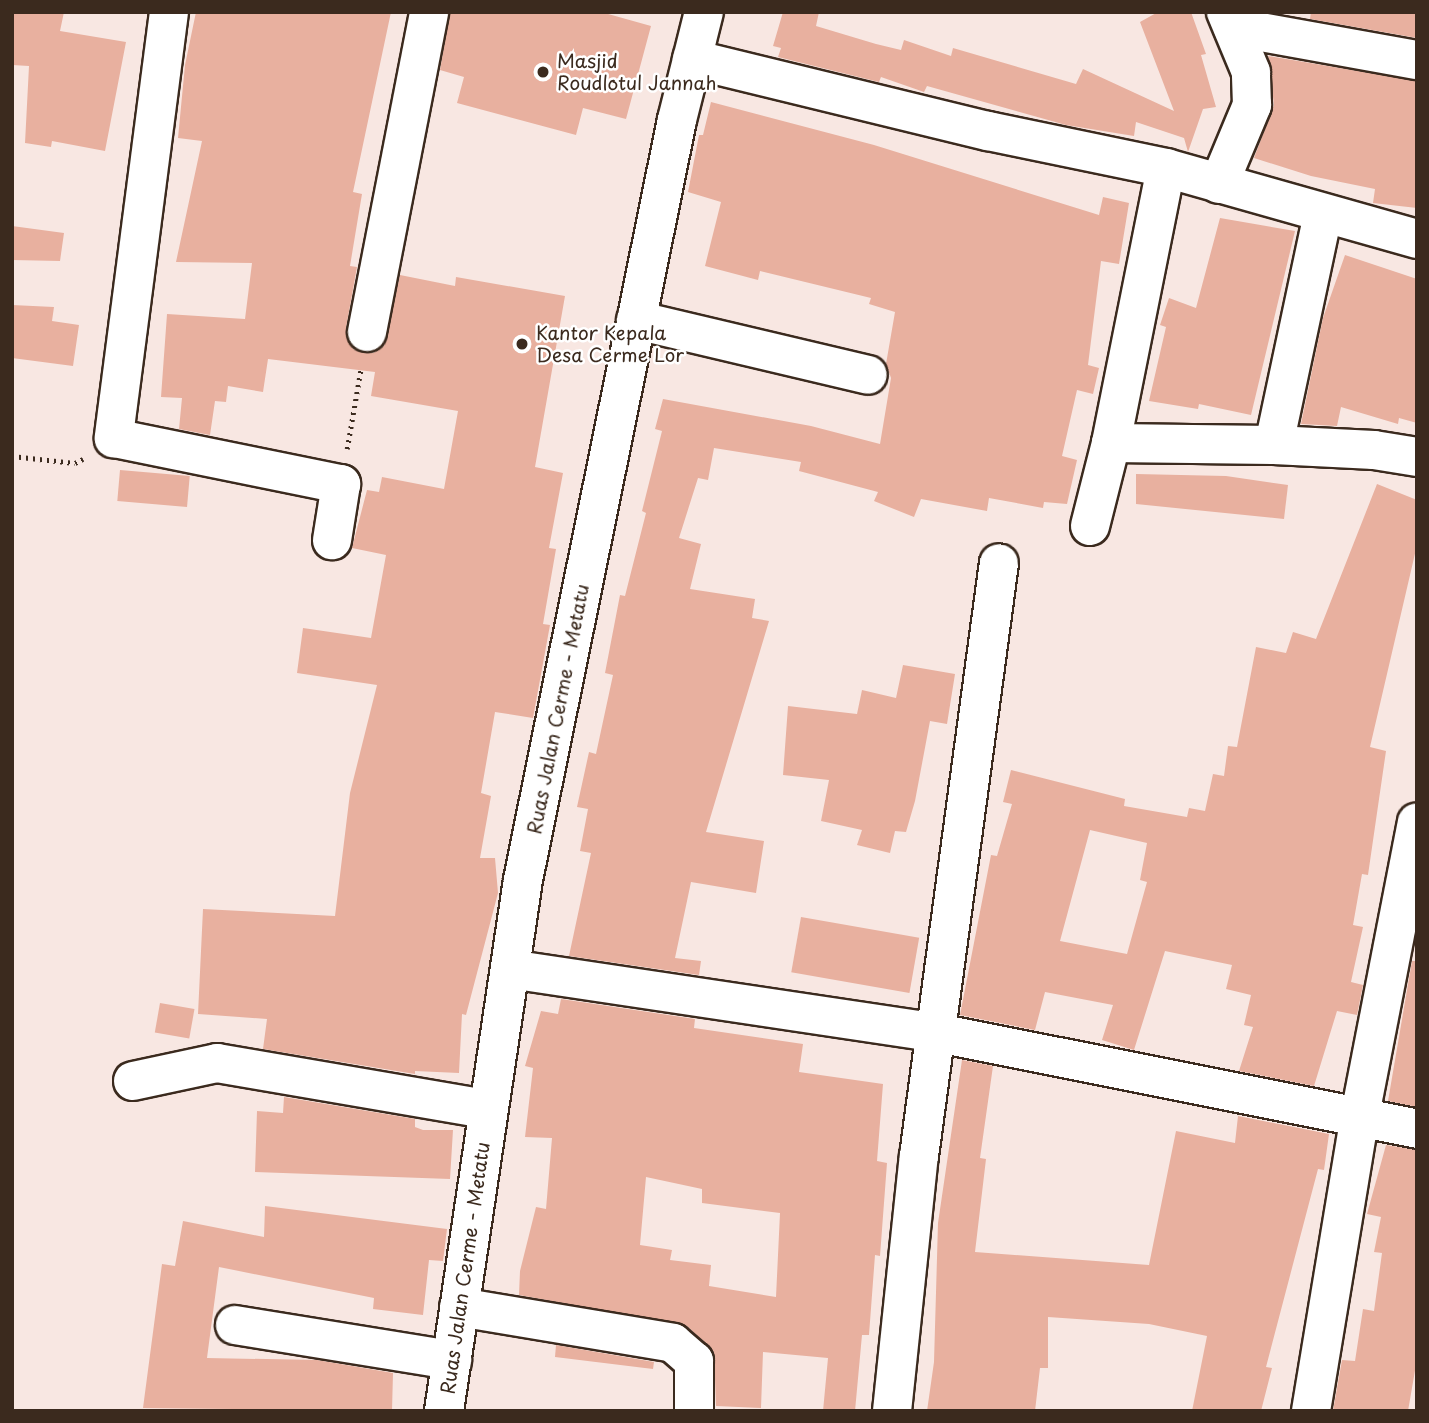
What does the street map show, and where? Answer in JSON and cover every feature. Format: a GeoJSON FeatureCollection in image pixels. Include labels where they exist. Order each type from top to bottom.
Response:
{"type":"FeatureCollection","features":[{"type":"Feature","properties":{"kind":"street"},"geometry":{"type":"LineString","coordinates":[[169,12],[114,438],[341,484],[332,540]]}},
{"type":"Feature","properties":{"kind":"street"},"geometry":{"type":"LineString","coordinates":[[367,332],[429,12]]}},
{"type":"Feature","properties":{"kind":"street","name":"Ruas Jalan Cerme - Metatu"},"geometry":{"type":"LineString","coordinates":[[444,1411],[523,880],[636,320],[704,12]]}},
{"type":"Feature","properties":{"kind":"street"},"geometry":{"type":"LineString","coordinates":[[1230,20],[1417,60]]}},
{"type":"Feature","properties":{"kind":"street"},"geometry":{"type":"LineString","coordinates":[[1219,184],[1252,105],[1251,72],[1230,20]]}},
{"type":"Feature","properties":{"kind":"street"},"geometry":{"type":"LineString","coordinates":[[692,59],[1166,168],[1417,239]]}},
{"type":"Feature","properties":{"kind":"street"},"geometry":{"type":"LineString","coordinates":[[1090,526],[1111,443],[1166,168]]}},
{"type":"Feature","properties":{"kind":"street"},"geometry":{"type":"LineString","coordinates":[[1274,446],[1323,214]]}},
{"type":"Feature","properties":{"kind":"street"},"geometry":{"type":"LineString","coordinates":[[636,320],[868,375]]}},
{"type":"Feature","properties":{"kind":"street"},"geometry":{"type":"LineString","coordinates":[[1111,443],[1274,446],[1417,457]]}},
{"type":"Feature","properties":{"kind":"street"},"geometry":{"type":"LineString","coordinates":[[892,1411],[919,1156],[938,1033],[999,563]]}},
{"type":"Feature","properties":{"kind":"street"},"geometry":{"type":"LineString","coordinates":[[1311,1411],[1360,1115],[1408,915],[1417,822]]}},
{"type":"Feature","properties":{"kind":"street"},"geometry":{"type":"LineString","coordinates":[[510,970],[938,1033],[1360,1115],[1417,1129]]}},
{"type":"Feature","properties":{"kind":"street"},"geometry":{"type":"LineString","coordinates":[[133,1081],[217,1063],[487,1109]]}},
{"type":"Feature","properties":{"kind":"street"},"geometry":{"type":"LineString","coordinates":[[459,1307],[673,1343],[694,1361],[694,1411]]}},
{"type":"Feature","properties":{"kind":"street"},"geometry":{"type":"LineString","coordinates":[[235,1325],[452,1360]]}},
{"type":"Feature","properties":{"kind":"path"},"geometry":{"type":"LineString","coordinates":[[341,484],[367,332]]}},
{"type":"Feature","properties":{"kind":"path"},"geometry":{"type":"LineString","coordinates":[[12,456],[75,463]]}},
{"type":"Feature","properties":{"kind":"building"},"geometry":{"type":"Polygon","coordinates":[[[12,12],[64,12],[60,31],[126,42],[105,151],[52,141],[51,147],[25,143],[29,66],[12,65],[12,12]]]}},
{"type":"Feature","properties":{"kind":"building"},"geometry":{"type":"Polygon","coordinates":[[[196,12],[391,12],[353,192],[362,194],[350,266],[357,267],[346,328],[353,349],[373,353],[384,346],[400,275],[455,286],[456,277],[565,296],[535,467],[563,473],[549,548],[556,549],[543,624],[550,625],[533,718],[495,712],[481,793],[491,796],[480,858],[495,858],[498,893],[466,1015],[462,1014],[459,1073],[415,1071],[415,1074],[263,1049],[267,1019],[198,1014],[203,909],[335,916],[350,793],[377,685],[297,673],[303,628],[371,638],[386,555],[352,548],[367,490],[379,492],[382,477],[444,489],[458,411],[371,396],[375,372],[268,359],[263,392],[228,386],[226,402],[215,401],[210,435],[179,429],[182,398],[161,397],[167,314],[245,319],[252,263],[176,262],[202,141],[178,138],[185,65],[196,12]]]}},
{"type":"Feature","properties":{"kind":"building","name":"Masjid Roudlotul Jannah"},"geometry":{"type":"Polygon","coordinates":[[[450,12],[601,12],[651,26],[626,119],[583,108],[576,135],[457,103],[464,77],[440,70],[450,12]]]}},
{"type":"Feature","properties":{"kind":"building"},"geometry":{"type":"Polygon","coordinates":[[[783,12],[819,12],[816,26],[876,44],[901,50],[904,40],[951,56],[953,48],[1076,84],[1083,69],[1174,111],[1140,22],[1158,12],[1191,12],[1206,54],[1201,55],[1216,107],[1203,109],[1188,152],[1184,138],[1136,122],[1134,136],[1066,125],[927,86],[924,92],[881,77],[879,82],[778,57],[781,48],[773,46],[783,12]]]}},
{"type":"Feature","properties":{"kind":"building"},"geometry":{"type":"Polygon","coordinates":[[[1311,12],[1417,12],[1417,38],[1310,19],[1311,12]]]}},
{"type":"Feature","properties":{"kind":"building"},"geometry":{"type":"Polygon","coordinates":[[[1268,56],[1417,81],[1417,208],[1373,203],[1375,189],[1311,176],[1254,158],[1274,105],[1268,56]]]}},
{"type":"Feature","properties":{"kind":"building"},"geometry":{"type":"Polygon","coordinates":[[[711,102],[874,145],[1099,215],[1103,197],[1129,203],[1119,264],[1101,261],[1088,365],[1099,368],[1093,394],[1077,390],[1062,456],[1077,460],[1067,504],[1044,502],[1043,508],[989,498],[987,511],[921,499],[914,517],[874,501],[878,492],[799,471],[801,462],[714,448],[708,480],[698,478],[679,538],[701,544],[690,589],[755,599],[752,618],[769,621],[706,832],[764,841],[756,893],[691,882],[675,958],[701,961],[699,975],[569,956],[591,853],[580,851],[588,809],[577,807],[589,752],[596,754],[613,675],[605,673],[620,595],[625,596],[646,513],[642,511],[662,431],[655,429],[663,399],[811,426],[880,444],[891,378],[886,364],[895,312],[869,304],[871,298],[760,271],[758,280],[705,266],[721,202],[688,192],[699,135],[703,135],[711,102]]]}},
{"type":"Feature","properties":{"kind":"building"},"geometry":{"type":"Polygon","coordinates":[[[1220,218],[1295,231],[1251,415],[1199,404],[1198,409],[1149,401],[1166,327],[1160,325],[1169,298],[1196,308],[1220,218]]]}},
{"type":"Feature","properties":{"kind":"building"},"geometry":{"type":"Polygon","coordinates":[[[12,226],[64,233],[60,261],[12,260],[12,226]]]}},
{"type":"Feature","properties":{"kind":"building"},"geometry":{"type":"Polygon","coordinates":[[[1345,255],[1417,279],[1417,423],[1399,418],[1398,424],[1341,407],[1337,426],[1301,424],[1323,318],[1345,255]]]}},
{"type":"Feature","properties":{"kind":"building"},"geometry":{"type":"Polygon","coordinates":[[[12,305],[54,307],[52,321],[79,325],[73,366],[12,358],[12,305]]]}},
{"type":"Feature","properties":{"kind":"building"},"geometry":{"type":"Polygon","coordinates":[[[120,470],[190,476],[187,507],[117,501],[120,470]]]}},
{"type":"Feature","properties":{"kind":"building"},"geometry":{"type":"Polygon","coordinates":[[[1136,474],[1226,476],[1288,485],[1284,519],[1136,504],[1136,474]]]}},
{"type":"Feature","properties":{"kind":"building"},"geometry":{"type":"Polygon","coordinates":[[[1377,484],[1417,500],[1417,545],[1370,747],[1386,751],[1368,875],[1362,874],[1353,925],[1363,927],[1351,982],[1363,985],[1357,1015],[1337,1011],[1314,1086],[1239,1071],[1253,1027],[1244,1025],[1251,995],[1226,989],[1232,965],[1165,951],[1134,1050],[1102,1040],[1113,1005],[1045,992],[1035,1030],[960,1015],[991,855],[997,856],[1012,804],[1003,802],[1011,770],[1125,799],[1124,806],[1187,817],[1189,808],[1205,811],[1213,774],[1224,776],[1228,746],[1237,747],[1256,647],[1286,653],[1293,632],[1316,639],[1377,484]],[[1090,830],[1060,941],[1127,954],[1147,882],[1140,880],[1147,843],[1090,830]]]}},
{"type":"Feature","properties":{"kind":"building"},"geometry":{"type":"Polygon","coordinates":[[[903,665],[955,674],[947,724],[930,721],[915,801],[906,832],[895,831],[890,853],[857,845],[862,830],[821,821],[829,780],[783,775],[788,706],[857,714],[862,690],[896,698],[903,665]]]}},
{"type":"Feature","properties":{"kind":"building"},"geometry":{"type":"Polygon","coordinates":[[[801,917],[919,938],[909,993],[791,972],[801,917]]]}},
{"type":"Feature","properties":{"kind":"building"},"geometry":{"type":"Polygon","coordinates":[[[1412,961],[1417,961],[1417,1107],[1388,1101],[1412,961]]]}},
{"type":"Feature","properties":{"kind":"building"},"geometry":{"type":"Polygon","coordinates":[[[561,999],[695,1019],[694,1028],[803,1044],[799,1072],[883,1084],[877,1161],[887,1163],[880,1256],[875,1255],[869,1335],[862,1335],[855,1411],[823,1411],[828,1358],[763,1352],[761,1408],[716,1406],[714,1352],[687,1326],[519,1295],[520,1271],[536,1207],[546,1209],[552,1138],[525,1137],[533,1068],[525,1066],[541,1011],[558,1014],[561,999]],[[646,1177],[640,1245],[672,1250],[670,1260],[711,1265],[709,1286],[776,1297],[780,1213],[702,1203],[702,1189],[646,1177]]]}},
{"type":"Feature","properties":{"kind":"building"},"geometry":{"type":"Polygon","coordinates":[[[160,1003],[194,1009],[189,1039],[155,1033],[160,1003]]]}},
{"type":"Feature","properties":{"kind":"building"},"geometry":{"type":"Polygon","coordinates":[[[962,1060],[993,1066],[980,1158],[986,1159],[975,1252],[1149,1265],[1176,1131],[1235,1143],[1238,1116],[1329,1134],[1324,1170],[1318,1169],[1266,1367],[1272,1368],[1261,1411],[1192,1411],[1207,1336],[1149,1324],[1048,1317],[1048,1368],[1040,1368],[1035,1411],[927,1411],[934,1362],[938,1223],[962,1060]]]}},
{"type":"Feature","properties":{"kind":"building"},"geometry":{"type":"Polygon","coordinates":[[[284,1097],[415,1119],[415,1127],[423,1130],[453,1130],[450,1179],[255,1172],[257,1111],[283,1113],[284,1097]]]}},
{"type":"Feature","properties":{"kind":"building"},"geometry":{"type":"Polygon","coordinates":[[[1386,1145],[1417,1150],[1417,1359],[1408,1411],[1333,1411],[1342,1360],[1355,1361],[1363,1309],[1374,1311],[1382,1253],[1374,1252],[1381,1217],[1367,1214],[1386,1145]]]}},
{"type":"Feature","properties":{"kind":"building"},"geometry":{"type":"Polygon","coordinates":[[[265,1206],[447,1229],[443,1261],[429,1260],[423,1315],[373,1309],[374,1298],[219,1267],[207,1358],[317,1360],[393,1373],[392,1411],[143,1408],[162,1264],[175,1266],[183,1221],[264,1237],[265,1206]]]}},
{"type":"Feature","properties":{"kind":"building"},"geometry":{"type":"Polygon","coordinates":[[[556,1345],[654,1362],[653,1369],[555,1357],[556,1345]]]}},
{"type":"Feature","properties":{"kind":"place","name":"Masjid Roudlotul Jannah"},"geometry":{"type":"Point","coordinates":[543,72]}},
{"type":"Feature","properties":{"kind":"place","name":"Kantor Kepala Desa Cerme Lor"},"geometry":{"type":"Point","coordinates":[522,344]}}]}
